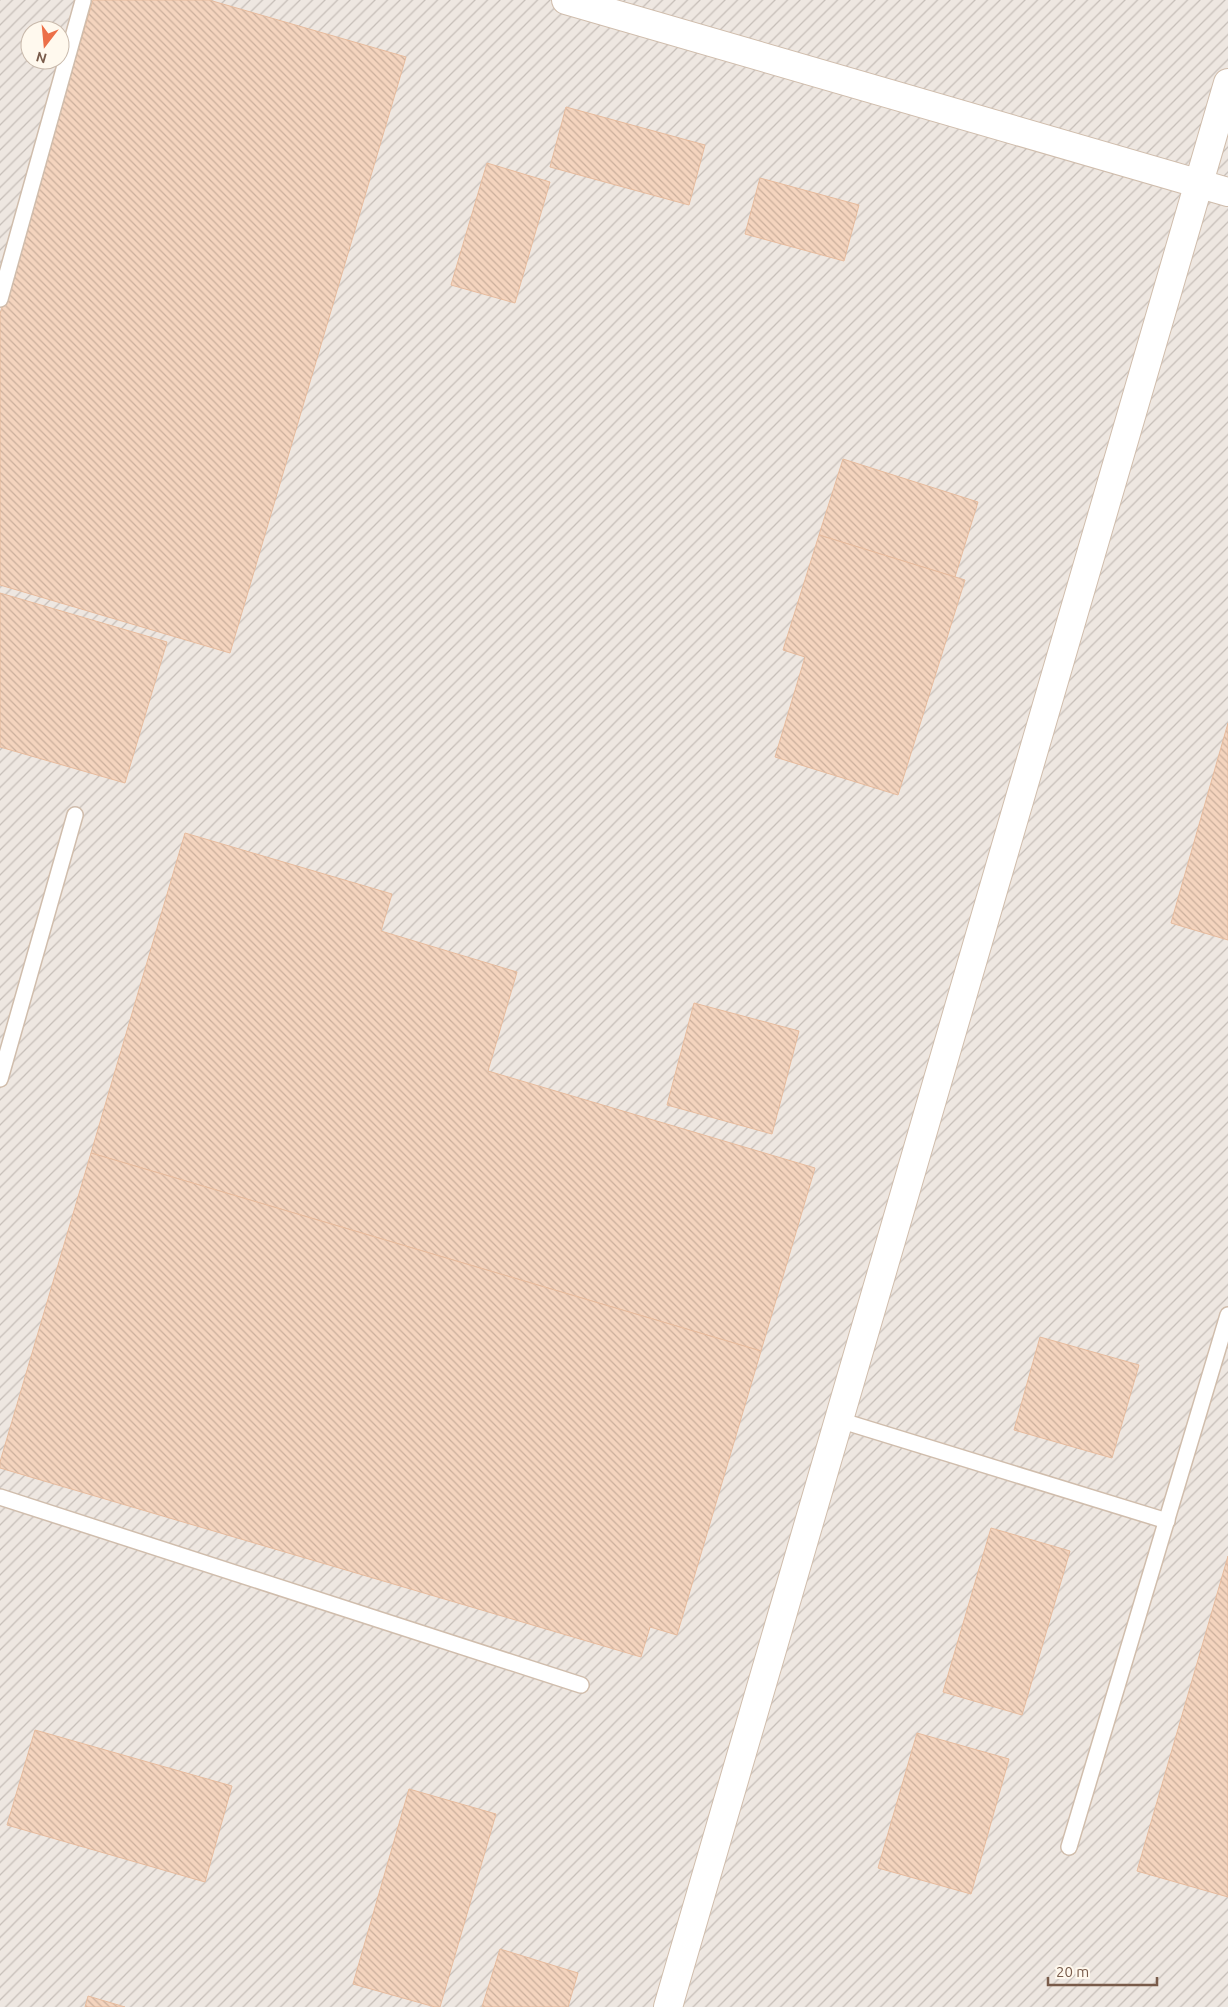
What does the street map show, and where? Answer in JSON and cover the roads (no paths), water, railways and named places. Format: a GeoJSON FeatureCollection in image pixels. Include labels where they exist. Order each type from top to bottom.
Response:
{"type":"FeatureCollection","features":[{"type":"Feature","properties":{"kind":"street"},"geometry":{"type":"LineString","coordinates":[[566,0],[1228,192]]}},
{"type":"Feature","properties":{"kind":"street"},"geometry":{"type":"LineString","coordinates":[[668,2007],[1228,83]]}},
{"type":"Feature","properties":{"kind":"lane"},"geometry":{"type":"LineString","coordinates":[[0,299],[83,1]]}},
{"type":"Feature","properties":{"kind":"lane"},"geometry":{"type":"LineString","coordinates":[[0,1079],[75,814]]}},
{"type":"Feature","properties":{"kind":"lane"},"geometry":{"type":"LineString","coordinates":[[1069,1847],[1228,1315]]}},
{"type":"Feature","properties":{"kind":"lane"},"geometry":{"type":"LineString","coordinates":[[839,1420],[1167,1521]]}},
{"type":"Feature","properties":{"kind":"lane"},"geometry":{"type":"LineString","coordinates":[[0,1497],[581,1685]]}}]}
